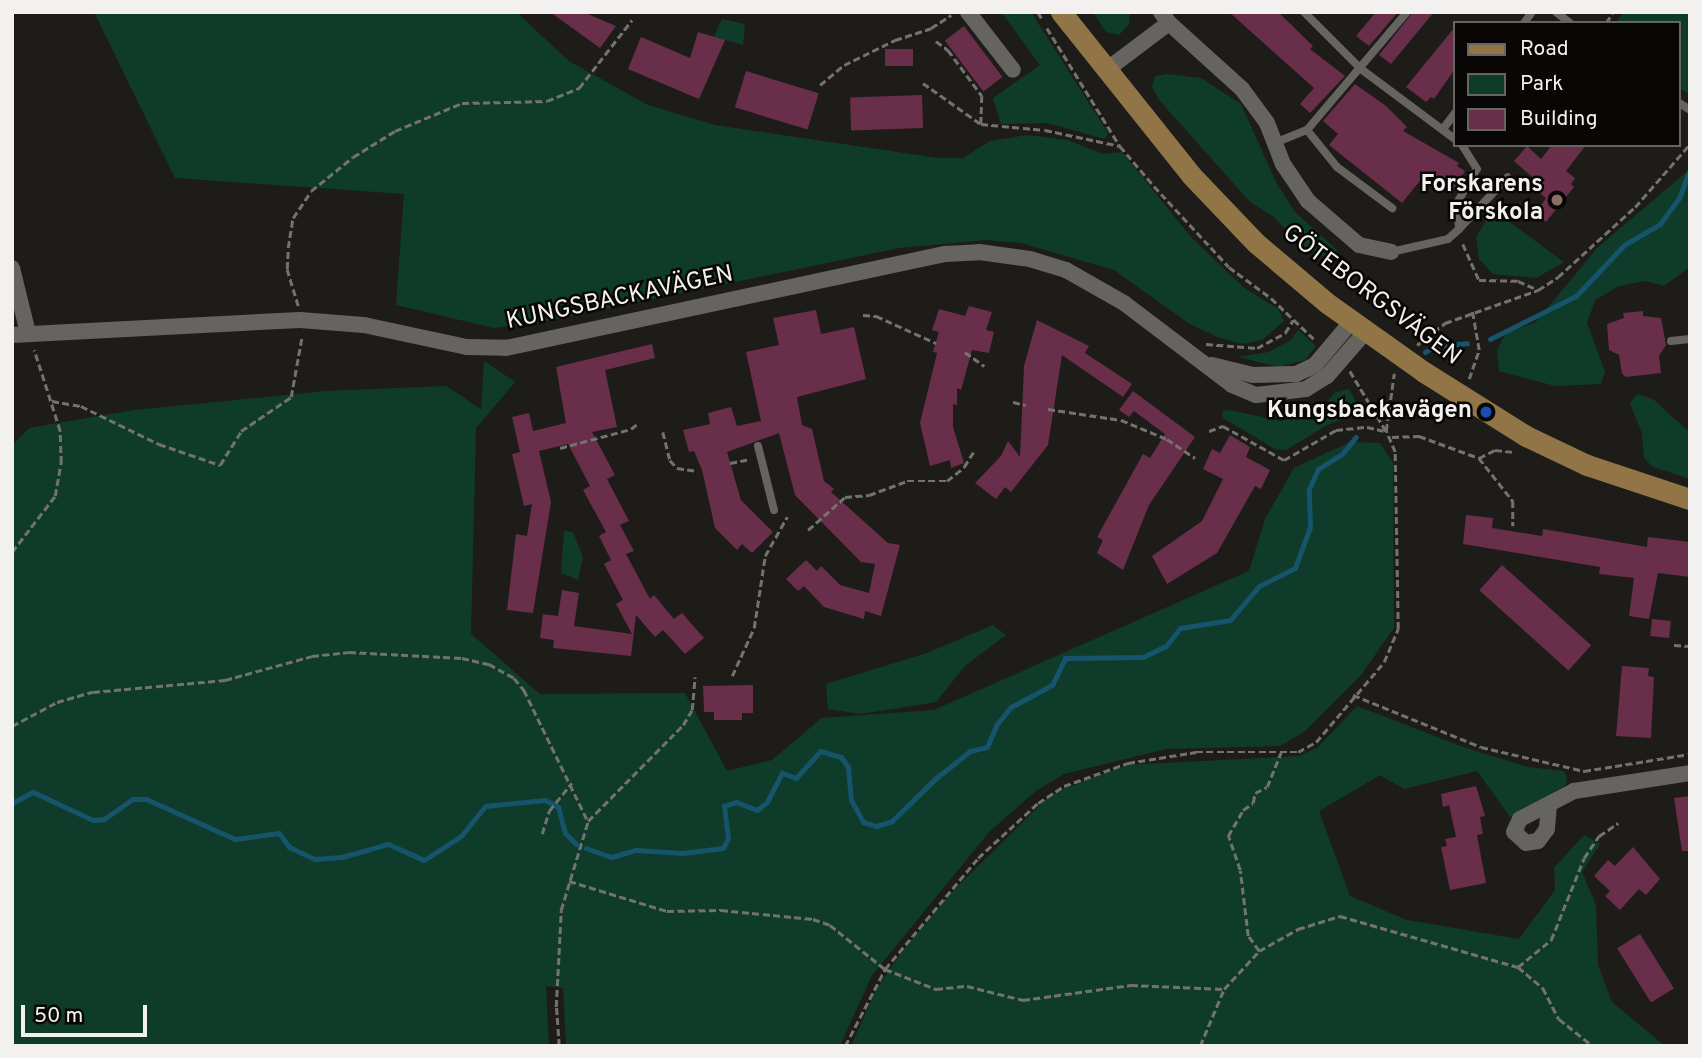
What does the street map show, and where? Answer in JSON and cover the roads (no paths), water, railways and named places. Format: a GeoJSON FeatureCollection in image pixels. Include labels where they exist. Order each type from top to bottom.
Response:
{"type":"FeatureCollection","features":[{"type":"Feature","properties":{"kind":"street"},"geometry":{"type":"LineString","coordinates":[[968,12],[1013,70]]}},
{"type":"Feature","properties":{"kind":"street","name":"GÖTEBORGSVÄGEN"},"geometry":{"type":"LineString","coordinates":[[1061,12],[1105,71],[1220,207],[1359,326],[1526,436],[1587,465],[1690,499]]}},
{"type":"Feature","properties":{"kind":"street"},"geometry":{"type":"LineString","coordinates":[[1105,71],[1165,17],[1242,89],[1277,142],[1283,164],[1308,201],[1359,244],[1391,252]]}},
{"type":"Feature","properties":{"kind":"street","name":"KUNGSBACKAVÄGEN"},"geometry":{"type":"LineString","coordinates":[[20,334],[300,320],[364,325],[467,347],[506,348],[893,265],[979,252],[1030,259],[1066,270],[1175,340],[1232,385],[1256,395],[1279,395],[1306,389],[1341,361],[1359,326]]}},
{"type":"Feature","properties":{"kind":"street"},"geometry":{"type":"LineString","coordinates":[[12,268],[20,334]]}},
{"type":"Feature","properties":{"kind":"street","name":"KUNGSBACKAVÄGEN"},"geometry":{"type":"LineString","coordinates":[[1206,363],[1253,375],[1285,375],[1315,365],[1327,351],[1359,326]]}},
{"type":"Feature","properties":{"kind":"street"},"geometry":{"type":"LineString","coordinates":[[1549,805],[1588,787],[1690,773]]}},
{"type":"Feature","properties":{"kind":"lane"},"geometry":{"type":"LineString","coordinates":[[1304,12],[1361,69],[1454,138]]}},
{"type":"Feature","properties":{"kind":"lane"},"geometry":{"type":"LineString","coordinates":[[1277,142],[1307,130],[1407,12]]}},
{"type":"Feature","properties":{"kind":"lane"},"geometry":{"type":"LineString","coordinates":[[1443,129],[1454,114]]}},
{"type":"Feature","properties":{"kind":"lane"},"geometry":{"type":"LineString","coordinates":[[1307,130],[1337,167],[1392,208]]}},
{"type":"Feature","properties":{"kind":"lane"},"geometry":{"type":"LineString","coordinates":[[1459,229],[1457,203],[1477,169],[1463,147]]}},
{"type":"Feature","properties":{"kind":"lane"},"geometry":{"type":"LineString","coordinates":[[1391,252],[1448,239],[1508,177]]}},
{"type":"Feature","properties":{"kind":"lane"},"geometry":{"type":"LineString","coordinates":[[1671,341],[1690,339]]}},
{"type":"Feature","properties":{"kind":"lane"},"geometry":{"type":"LineString","coordinates":[[758,446],[774,510]]}},
{"type":"Feature","properties":{"kind":"waterway"},"geometry":{"type":"LineString","coordinates":[[1490,339],[1576,296],[1624,245],[1660,224],[1679,198],[1690,170]]}},
{"type":"Feature","properties":{"kind":"waterway"},"geometry":{"type":"LineString","coordinates":[[1425,352],[1435,346],[1467,343]]}},
{"type":"Feature","properties":{"kind":"waterway"},"geometry":{"type":"LineString","coordinates":[[586,848],[611,857],[636,850],[683,853],[723,848],[728,838],[724,806],[736,802],[757,810],[767,802],[782,773],[796,778],[820,751],[841,757],[848,767],[851,800],[863,822],[876,826],[892,821],[935,779],[970,751],[987,747],[997,724],[1011,707],[1052,685],[1065,658],[1143,657],[1166,646],[1180,628],[1230,620],[1259,586],[1295,568],[1310,527],[1309,489],[1318,469],[1342,454],[1356,437]]}},
{"type":"Feature","properties":{"kind":"waterway"},"geometry":{"type":"LineString","coordinates":[[12,803],[33,792],[93,820],[104,819],[133,799],[146,799],[235,839],[279,833],[289,847],[315,859],[342,857],[388,844],[424,860],[461,836],[485,806],[545,800],[558,807],[565,833],[576,844]]}},
{"type":"Feature","properties":{"kind":"place","name":"Forskarens Förskola"},"geometry":{"type":"Point","coordinates":[1557,200]}},
{"type":"Feature","properties":{"kind":"place","name":"Kungsbackavägen"},"geometry":{"type":"Point","coordinates":[1486,412]}}]}
